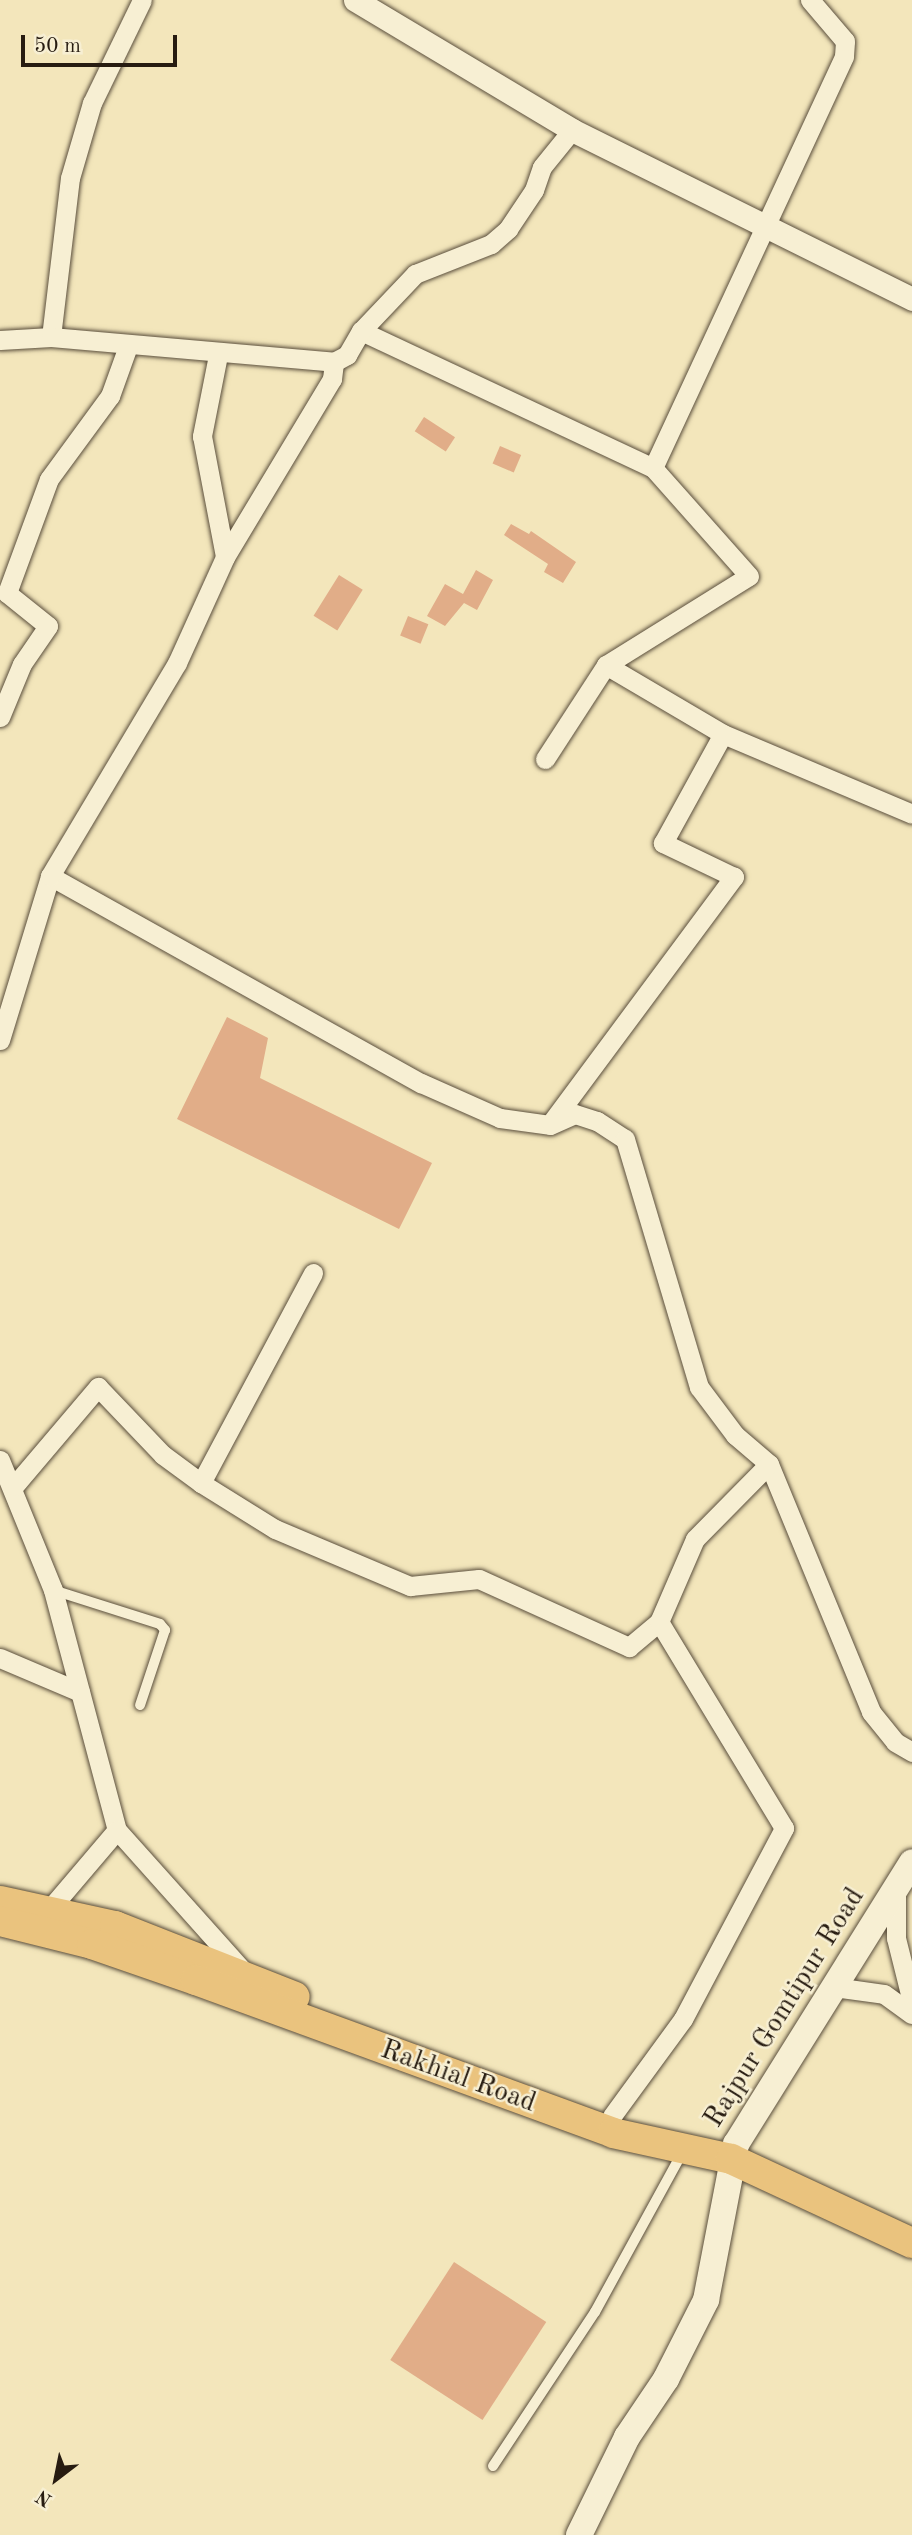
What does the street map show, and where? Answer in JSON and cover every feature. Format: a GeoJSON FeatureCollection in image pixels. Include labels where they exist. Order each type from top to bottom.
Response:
{"type":"FeatureCollection","features":[{"type":"Feature","properties":{"kind":"main road","name":"Rajpur Gomtipur Road"},"geometry":{"type":"LineString","coordinates":[[579,2535],[627,2437],[666,2379],[706,2300],[733,2151],[912,1862]]}},
{"type":"Feature","properties":{"kind":"main road","name":"Rakhial Road"},"geometry":{"type":"LineString","coordinates":[[0,1901],[115,1926],[248,1977],[358,2024],[612,2116],[733,2151],[912,2243]]}},
{"type":"Feature","properties":{"kind":"main road","name":"Rakhial Road"},"geometry":{"type":"LineString","coordinates":[[0,1921],[105,1949],[613,2133],[683,2150],[733,2151]]}},
{"type":"Feature","properties":{"kind":"street"},"geometry":{"type":"LineString","coordinates":[[51,337],[70,178],[92,103],[142,0]]}},
{"type":"Feature","properties":{"kind":"street"},"geometry":{"type":"LineString","coordinates":[[355,0],[572,130],[912,299]]}},
{"type":"Feature","properties":{"kind":"street"},"geometry":{"type":"LineString","coordinates":[[653,468],[844,56],[845,41],[810,0]]}},
{"type":"Feature","properties":{"kind":"street"},"geometry":{"type":"LineString","coordinates":[[0,340],[51,337],[218,355],[334,362],[347,355],[361,331],[415,274],[491,244],[508,229],[534,190],[542,167],[572,130]]}},
{"type":"Feature","properties":{"kind":"street"},"geometry":{"type":"LineString","coordinates":[[361,331],[653,468],[749,576],[606,665],[545,759]]}},
{"type":"Feature","properties":{"kind":"street"},"geometry":{"type":"LineString","coordinates":[[0,717],[22,664],[48,626],[3,595],[49,479],[110,396],[128,346]]}},
{"type":"Feature","properties":{"kind":"street"},"geometry":{"type":"LineString","coordinates":[[218,355],[202,436],[225,557]]}},
{"type":"Feature","properties":{"kind":"street"},"geometry":{"type":"LineString","coordinates":[[0,1040],[50,876],[177,663],[225,557],[332,379],[334,362]]}},
{"type":"Feature","properties":{"kind":"street"},"geometry":{"type":"LineString","coordinates":[[606,665],[723,734],[912,814]]}},
{"type":"Feature","properties":{"kind":"street"},"geometry":{"type":"LineString","coordinates":[[550,1125],[734,877],[663,843],[723,734]]}},
{"type":"Feature","properties":{"kind":"street"},"geometry":{"type":"LineString","coordinates":[[50,876],[421,1083],[500,1118],[550,1125],[575,1114],[597,1121],[625,1139],[699,1387],[735,1435],[769,1464],[871,1712],[895,1742],[912,1752]]}},
{"type":"Feature","properties":{"kind":"street"},"geometry":{"type":"LineString","coordinates":[[201,1483],[313,1273]]}},
{"type":"Feature","properties":{"kind":"street"},"geometry":{"type":"LineString","coordinates":[[14,1486],[98,1387],[163,1455],[201,1483],[275,1529],[410,1586],[480,1579],[629,1647],[659,1622],[695,1539],[769,1464]]}},
{"type":"Feature","properties":{"kind":"street"},"geometry":{"type":"LineString","coordinates":[[0,1460],[14,1486],[53,1590],[117,1830],[248,1977]]}},
{"type":"Feature","properties":{"kind":"street"},"geometry":{"type":"LineString","coordinates":[[612,2116],[682,2019],[784,1828],[659,1622]]}},
{"type":"Feature","properties":{"kind":"street"},"geometry":{"type":"LineString","coordinates":[[0,1658],[80,1692]]}},
{"type":"Feature","properties":{"kind":"street"},"geometry":{"type":"LineString","coordinates":[[48,1910],[117,1830]]}},
{"type":"Feature","properties":{"kind":"street"},"geometry":{"type":"LineString","coordinates":[[896,1888],[895,1938],[912,2002]]}},
{"type":"Feature","properties":{"kind":"street"},"geometry":{"type":"LineString","coordinates":[[834,1987],[884,1994],[912,2014]]}},
{"type":"Feature","properties":{"kind":"lane"},"geometry":{"type":"LineString","coordinates":[[53,1590],[160,1624],[165,1630],[140,1705]]}},
{"type":"Feature","properties":{"kind":"lane"},"geometry":{"type":"LineString","coordinates":[[493,2466],[595,2312],[683,2150]]}},
{"type":"Feature","properties":{"kind":"building"},"geometry":{"type":"Polygon","coordinates":[[[424,417],[455,437],[446,451],[415,431],[424,417]]]}},
{"type":"Feature","properties":{"kind":"building"},"geometry":{"type":"Polygon","coordinates":[[[500,446],[521,455],[514,472],[493,463],[500,446]]]}},
{"type":"Feature","properties":{"kind":"building"},"geometry":{"type":"Polygon","coordinates":[[[511,524],[529,534],[531,531],[576,562],[563,583],[544,572],[548,564],[504,535],[511,524]]]}},
{"type":"Feature","properties":{"kind":"building"},"geometry":{"type":"Polygon","coordinates":[[[476,570],[493,580],[477,610],[464,603],[445,626],[427,616],[445,584],[463,594],[476,570]]]}},
{"type":"Feature","properties":{"kind":"building"},"geometry":{"type":"Polygon","coordinates":[[[339,575],[363,590],[337,631],[314,616],[339,575]]]}},
{"type":"Feature","properties":{"kind":"building"},"geometry":{"type":"Polygon","coordinates":[[[408,616],[428,624],[421,644],[400,635],[408,616]]]}},
{"type":"Feature","properties":{"kind":"building"},"geometry":{"type":"Polygon","coordinates":[[[227,1017],[268,1038],[260,1078],[432,1163],[399,1229],[177,1119],[227,1017]]]}},
{"type":"Feature","properties":{"kind":"building"},"geometry":{"type":"Polygon","coordinates":[[[454,2262],[546,2322],[483,2420],[390,2360],[454,2262]]]}}]}
